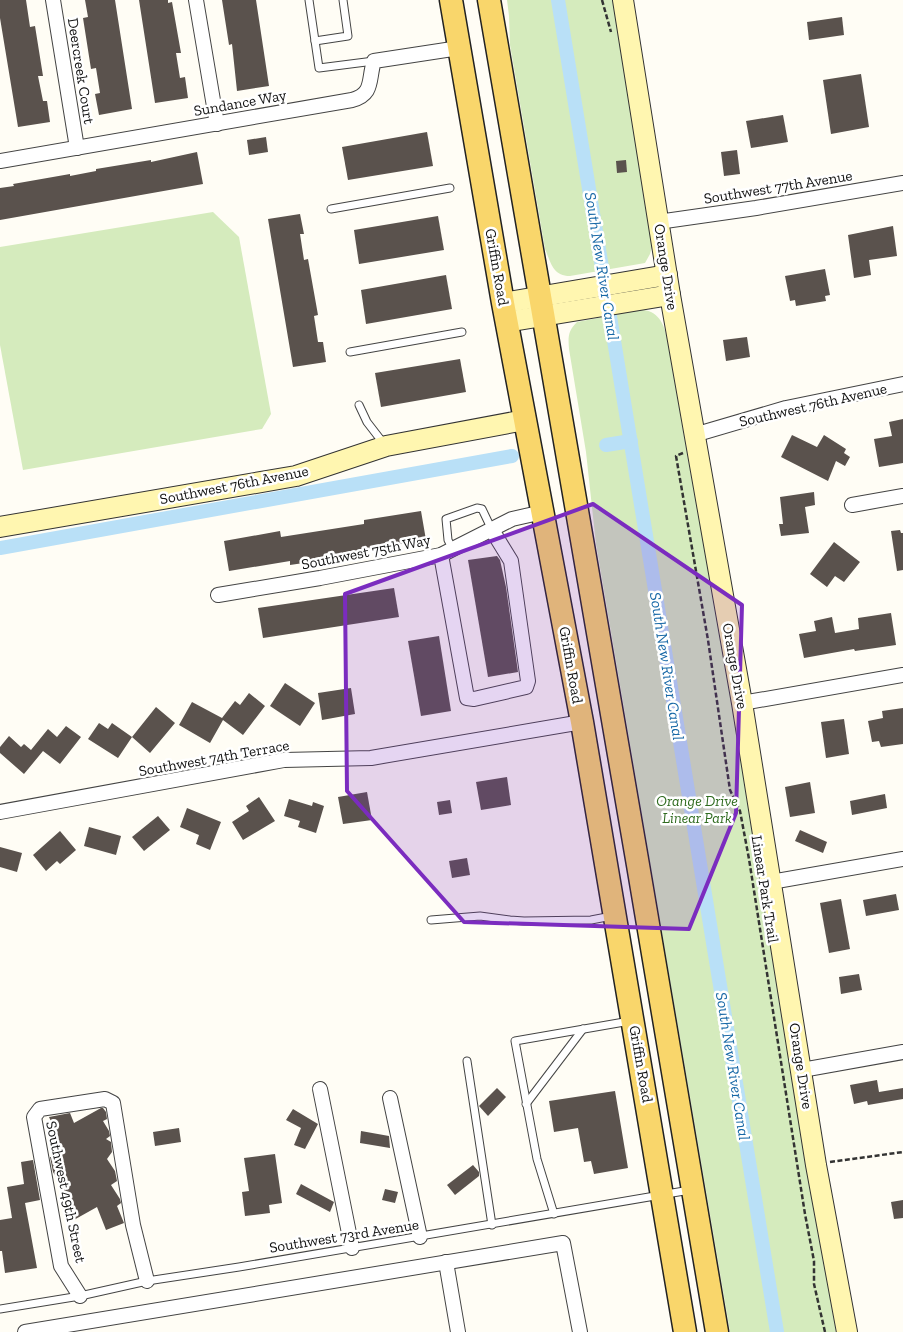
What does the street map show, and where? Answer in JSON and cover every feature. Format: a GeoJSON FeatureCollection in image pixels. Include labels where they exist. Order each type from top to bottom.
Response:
{"type":"FeatureCollection","features":[{"type":"Feature","properties":{"kind":"main road","name":"Griffin Road"},"geometry":{"type":"LineString","coordinates":[[450,0],[504,313],[582,722],[685,1332]]}},
{"type":"Feature","properties":{"kind":"main road","name":"Griffin Road"},"geometry":{"type":"LineString","coordinates":[[489,0],[717,1332]]}},
{"type":"Feature","properties":{"kind":"main road"},"geometry":{"type":"LineString","coordinates":[[574,679],[594,696],[610,700]]}},
{"type":"Feature","properties":{"kind":"main road"},"geometry":{"type":"LineString","coordinates":[[582,722],[590,724],[608,737],[619,754]]}},
{"type":"Feature","properties":{"kind":"street","name":"Deercreek Court"},"geometry":{"type":"LineString","coordinates":[[54,0],[77,148]]}},
{"type":"Feature","properties":{"kind":"street"},"geometry":{"type":"LineString","coordinates":[[196,0],[217,124]]}},
{"type":"Feature","properties":{"kind":"street","name":"Orange Drive"},"geometry":{"type":"LineString","coordinates":[[623,0],[670,295],[742,703],[816,1164],[847,1332]]}},
{"type":"Feature","properties":{"kind":"street"},"geometry":{"type":"LineString","coordinates":[[374,61],[459,48]]}},
{"type":"Feature","properties":{"kind":"street","name":"Sundance Way"},"geometry":{"type":"LineString","coordinates":[[0,161],[361,98],[368,91],[374,61]]}},
{"type":"Feature","properties":{"kind":"street","name":"Southwest 77th Avenue"},"geometry":{"type":"LineString","coordinates":[[658,222],[756,208],[903,183]]}},
{"type":"Feature","properties":{"kind":"street"},"geometry":{"type":"LineString","coordinates":[[504,313],[542,306],[577,290],[667,275]]}},
{"type":"Feature","properties":{"kind":"street"},"geometry":{"type":"LineString","coordinates":[[542,306],[581,310],[670,295]]}},
{"type":"Feature","properties":{"kind":"street","name":"Southwest 76th Avenue"},"geometry":{"type":"LineString","coordinates":[[694,435],[786,408],[903,384]]}},
{"type":"Feature","properties":{"kind":"street","name":"Southwest 76th Avenue"},"geometry":{"type":"LineString","coordinates":[[0,527],[296,476],[386,446],[525,420]]}},
{"type":"Feature","properties":{"kind":"street"},"geometry":{"type":"LineString","coordinates":[[852,505],[903,496]]}},
{"type":"Feature","properties":{"kind":"street","name":"Southwest 75th Way"},"geometry":{"type":"LineString","coordinates":[[218,595],[320,578],[446,551],[512,519],[543,512]]}},
{"type":"Feature","properties":{"kind":"street"},"geometry":{"type":"LineString","coordinates":[[446,551],[467,698],[474,699],[526,687],[528,681],[511,561],[492,530]]}},
{"type":"Feature","properties":{"kind":"street"},"geometry":{"type":"LineString","coordinates":[[742,703],[903,676]]}},
{"type":"Feature","properties":{"kind":"street","name":"Southwest 74th Terrace"},"geometry":{"type":"LineString","coordinates":[[0,812],[284,760],[371,758],[582,722]]}},
{"type":"Feature","properties":{"kind":"street"},"geometry":{"type":"LineString","coordinates":[[771,882],[903,859]]}},
{"type":"Feature","properties":{"kind":"street"},"geometry":{"type":"LineString","coordinates":[[802,1070],[903,1052]]}},
{"type":"Feature","properties":{"kind":"street"},"geometry":{"type":"LineString","coordinates":[[320,1089],[352,1248]]}},
{"type":"Feature","properties":{"kind":"street"},"geometry":{"type":"LineString","coordinates":[[390,1098],[420,1237]]}},
{"type":"Feature","properties":{"kind":"street","name":"Southwest 49th Street"},"geometry":{"type":"LineString","coordinates":[[80,1296],[61,1266],[34,1117],[40,1109],[105,1099],[113,1103],[133,1225],[147,1281]]}},
{"type":"Feature","properties":{"kind":"street"},"geometry":{"type":"LineString","coordinates":[[25,1332],[563,1243],[580,1332]]}},
{"type":"Feature","properties":{"kind":"street"},"geometry":{"type":"LineString","coordinates":[[446,1262],[458,1332]]}},
{"type":"Feature","properties":{"kind":"lane"},"geometry":{"type":"LineString","coordinates":[[309,0],[319,68],[374,61]]}},
{"type":"Feature","properties":{"kind":"lane"},"geometry":{"type":"LineString","coordinates":[[315,41],[348,36],[343,0]]}},
{"type":"Feature","properties":{"kind":"lane"},"geometry":{"type":"LineString","coordinates":[[331,209],[450,188]]}},
{"type":"Feature","properties":{"kind":"lane"},"geometry":{"type":"LineString","coordinates":[[350,352],[462,332]]}},
{"type":"Feature","properties":{"kind":"lane"},"geometry":{"type":"LineString","coordinates":[[359,405],[367,422],[386,446]]}},
{"type":"Feature","properties":{"kind":"lane"},"geometry":{"type":"LineString","coordinates":[[446,551],[448,540],[446,519],[477,508],[482,509],[492,530]]}},
{"type":"Feature","properties":{"kind":"lane"},"geometry":{"type":"LineString","coordinates":[[431,920],[480,916],[510,920],[591,920],[616,916]]}},
{"type":"Feature","properties":{"kind":"lane"},"geometry":{"type":"LineString","coordinates":[[554,1214],[537,1159],[515,1041],[633,1021]]}},
{"type":"Feature","properties":{"kind":"lane"},"geometry":{"type":"LineString","coordinates":[[526,1104],[583,1029]]}},
{"type":"Feature","properties":{"kind":"lane"},"geometry":{"type":"LineString","coordinates":[[468,1061],[492,1225]]}},
{"type":"Feature","properties":{"kind":"lane","name":"Southwest 73rd Avenue"},"geometry":{"type":"LineString","coordinates":[[0,1309],[80,1296],[147,1281],[693,1190]]}},
{"type":"Feature","properties":{"kind":"path"},"geometry":{"type":"LineString","coordinates":[[602,0],[612,38]]}},
{"type":"Feature","properties":{"kind":"path","name":"Linear Park Trail"},"geometry":{"type":"LineString","coordinates":[[679,455],[676,456],[708,640],[730,790],[740,811],[749,860],[814,1261],[814,1284],[825,1332]]}},
{"type":"Feature","properties":{"kind":"path"},"geometry":{"type":"LineString","coordinates":[[825,1164],[903,1152]]}},
{"type":"Feature","properties":{"kind":"highlighted area"},"geometry":{"type":"Polygon","coordinates":[[[593,504],[742,605],[736,813],[689,929],[464,922],[347,791],[345,594],[593,504]]]}},
{"type":"Feature","properties":{"kind":"green space"},"geometry":{"type":"Polygon","coordinates":[[[507,0],[613,0],[652,247],[645,263],[570,276],[560,274],[553,268],[545,249],[510,45],[507,0]]]}},
{"type":"Feature","properties":{"kind":"green space"},"geometry":{"type":"Polygon","coordinates":[[[213,212],[239,237],[271,414],[262,429],[23,470],[0,345],[0,247],[213,212]]]}},
{"type":"Feature","properties":{"kind":"green space","name":"Orange Drive Linear Park"},"geometry":{"type":"Polygon","coordinates":[[[639,310],[651,312],[659,318],[667,338],[722,636],[836,1332],[730,1332],[596,544],[586,452],[569,349],[569,334],[577,322],[639,310]]]}},
{"type":"Feature","properties":{"kind":"building"},"geometry":{"type":"Polygon","coordinates":[[[0,0],[26,0],[30,27],[35,26],[43,76],[38,76],[43,101],[47,101],[50,122],[18,127],[0,18],[0,0]]]}},
{"type":"Feature","properties":{"kind":"building"},"geometry":{"type":"Polygon","coordinates":[[[85,0],[115,0],[132,109],[99,115],[95,94],[100,93],[96,68],[91,69],[83,18],[88,17],[85,0]]]}},
{"type":"Feature","properties":{"kind":"building"},"geometry":{"type":"Polygon","coordinates":[[[139,0],[168,0],[168,3],[172,2],[181,53],[176,53],[180,78],[185,77],[188,98],[155,103],[139,0]]]}},
{"type":"Feature","properties":{"kind":"building"},"geometry":{"type":"Polygon","coordinates":[[[222,0],[256,0],[269,86],[237,91],[232,44],[229,45],[222,0]]]}},
{"type":"Feature","properties":{"kind":"building"},"geometry":{"type":"Polygon","coordinates":[[[842,17],[844,35],[809,40],[807,22],[842,17]]]}},
{"type":"Feature","properties":{"kind":"building"},"geometry":{"type":"Polygon","coordinates":[[[861,74],[869,127],[831,134],[823,80],[861,74]]]}},
{"type":"Feature","properties":{"kind":"building"},"geometry":{"type":"Polygon","coordinates":[[[783,115],[788,142],[751,148],[746,121],[783,115]]]}},
{"type":"Feature","properties":{"kind":"building"},"geometry":{"type":"Polygon","coordinates":[[[427,132],[433,166],[348,180],[342,147],[427,132]]]}},
{"type":"Feature","properties":{"kind":"building"},"geometry":{"type":"Polygon","coordinates":[[[266,137],[268,152],[249,155],[247,140],[266,137]]]}},
{"type":"Feature","properties":{"kind":"building"},"geometry":{"type":"Polygon","coordinates":[[[737,150],[740,174],[724,176],[721,152],[737,150]]]}},
{"type":"Feature","properties":{"kind":"building"},"geometry":{"type":"Polygon","coordinates":[[[197,152],[203,184],[0,220],[0,188],[14,186],[13,184],[70,174],[70,176],[96,171],[96,169],[151,160],[151,162],[197,152]]]}},
{"type":"Feature","properties":{"kind":"building"},"geometry":{"type":"Polygon","coordinates":[[[626,160],[627,172],[617,173],[616,161],[626,160]]]}},
{"type":"Feature","properties":{"kind":"building"},"geometry":{"type":"Polygon","coordinates":[[[300,214],[304,234],[300,234],[304,260],[308,259],[318,315],[314,316],[318,342],[323,342],[326,362],[293,367],[268,219],[300,214]]]}},
{"type":"Feature","properties":{"kind":"building"},"geometry":{"type":"Polygon","coordinates":[[[438,216],[444,250],[359,264],[354,230],[438,216]]]}},
{"type":"Feature","properties":{"kind":"building"},"geometry":{"type":"Polygon","coordinates":[[[893,226],[897,256],[869,260],[871,275],[854,278],[848,235],[893,226]]]}},
{"type":"Feature","properties":{"kind":"building"},"geometry":{"type":"Polygon","coordinates":[[[825,269],[830,295],[825,296],[826,301],[796,306],[795,300],[790,301],[785,276],[825,269]]]}},
{"type":"Feature","properties":{"kind":"building"},"geometry":{"type":"Polygon","coordinates":[[[446,275],[452,309],[366,324],[361,290],[446,275]]]}},
{"type":"Feature","properties":{"kind":"building"},"geometry":{"type":"Polygon","coordinates":[[[747,337],[750,357],[726,361],[723,340],[747,337]]]}},
{"type":"Feature","properties":{"kind":"building"},"geometry":{"type":"Polygon","coordinates":[[[460,359],[466,392],[381,407],[375,373],[460,359]]]}},
{"type":"Feature","properties":{"kind":"building"},"geometry":{"type":"Polygon","coordinates":[[[903,419],[903,463],[879,467],[874,439],[892,436],[889,422],[903,419]]]}},
{"type":"Feature","properties":{"kind":"building"},"geometry":{"type":"Polygon","coordinates":[[[792,435],[817,447],[824,435],[846,449],[844,453],[850,457],[845,466],[836,461],[828,481],[781,457],[792,435]]]}},
{"type":"Feature","properties":{"kind":"building"},"geometry":{"type":"Polygon","coordinates":[[[814,492],[815,505],[805,507],[809,533],[781,536],[779,524],[783,524],[780,497],[814,492]]]}},
{"type":"Feature","properties":{"kind":"building"},"geometry":{"type":"Polygon","coordinates":[[[421,511],[426,540],[365,550],[365,554],[290,565],[290,561],[229,571],[224,541],[280,531],[281,537],[364,524],[364,520],[421,511]]]}},
{"type":"Feature","properties":{"kind":"building"},"geometry":{"type":"Polygon","coordinates":[[[900,530],[903,533],[903,570],[897,571],[891,531],[900,530]]]}},
{"type":"Feature","properties":{"kind":"building"},"geometry":{"type":"Polygon","coordinates":[[[834,542],[860,562],[844,582],[835,576],[827,587],[810,574],[834,542]]]}},
{"type":"Feature","properties":{"kind":"building"},"geometry":{"type":"Polygon","coordinates":[[[497,556],[500,560],[506,587],[518,672],[488,677],[468,560],[497,556]]]}},
{"type":"Feature","properties":{"kind":"building"},"geometry":{"type":"Polygon","coordinates":[[[394,588],[399,617],[263,638],[258,608],[394,588]]]}},
{"type":"Feature","properties":{"kind":"building"},"geometry":{"type":"Polygon","coordinates":[[[891,613],[896,645],[855,651],[854,649],[804,658],[799,634],[816,631],[814,621],[832,617],[835,633],[859,629],[858,618],[891,613]]]}},
{"type":"Feature","properties":{"kind":"building"},"geometry":{"type":"Polygon","coordinates":[[[439,636],[451,711],[421,716],[408,641],[439,636]]]}},
{"type":"Feature","properties":{"kind":"building"},"geometry":{"type":"Polygon","coordinates":[[[285,683],[315,703],[300,726],[270,706],[285,683]]]}},
{"type":"Feature","properties":{"kind":"building"},"geometry":{"type":"Polygon","coordinates":[[[351,688],[355,714],[322,720],[318,693],[351,688]]]}},
{"type":"Feature","properties":{"kind":"building"},"geometry":{"type":"Polygon","coordinates":[[[249,693],[265,706],[243,735],[223,720],[210,743],[179,725],[192,702],[222,718],[235,701],[240,705],[249,693]]]}},
{"type":"Feature","properties":{"kind":"building"},"geometry":{"type":"Polygon","coordinates":[[[156,707],[175,723],[150,753],[132,737],[156,707]]]}},
{"type":"Feature","properties":{"kind":"building"},"geometry":{"type":"Polygon","coordinates":[[[903,708],[903,744],[881,747],[879,741],[872,742],[868,721],[883,718],[882,711],[903,708]]]}},
{"type":"Feature","properties":{"kind":"building"},"geometry":{"type":"Polygon","coordinates":[[[844,719],[849,754],[826,758],[821,722],[844,719]]]}},
{"type":"Feature","properties":{"kind":"building"},"geometry":{"type":"Polygon","coordinates":[[[99,723],[108,729],[112,723],[132,737],[118,758],[88,739],[99,723]]]}},
{"type":"Feature","properties":{"kind":"building"},"geometry":{"type":"Polygon","coordinates":[[[66,726],[81,737],[60,764],[43,751],[24,774],[0,753],[0,747],[9,736],[21,747],[24,744],[31,750],[48,729],[57,737],[66,726]]]}},
{"type":"Feature","properties":{"kind":"building"},"geometry":{"type":"Polygon","coordinates":[[[507,777],[511,805],[481,810],[476,782],[507,777]]]}},
{"type":"Feature","properties":{"kind":"building"},"geometry":{"type":"Polygon","coordinates":[[[810,782],[815,813],[790,817],[785,787],[810,782]]]}},
{"type":"Feature","properties":{"kind":"building"},"geometry":{"type":"Polygon","coordinates":[[[367,792],[372,820],[343,824],[338,797],[367,792]]]}},
{"type":"Feature","properties":{"kind":"building"},"geometry":{"type":"Polygon","coordinates":[[[885,794],[887,808],[852,815],[850,801],[885,794]]]}},
{"type":"Feature","properties":{"kind":"building"},"geometry":{"type":"Polygon","coordinates":[[[259,797],[275,821],[243,840],[232,822],[249,811],[246,806],[259,797]]]}},
{"type":"Feature","properties":{"kind":"building"},"geometry":{"type":"Polygon","coordinates":[[[289,799],[312,806],[313,802],[324,806],[316,833],[298,827],[300,821],[284,816],[289,799]]]}},
{"type":"Feature","properties":{"kind":"building"},"geometry":{"type":"Polygon","coordinates":[[[450,800],[452,813],[439,815],[437,802],[450,800]]]}},
{"type":"Feature","properties":{"kind":"building"},"geometry":{"type":"Polygon","coordinates":[[[187,808],[221,822],[210,850],[196,844],[199,835],[180,827],[187,808]]]}},
{"type":"Feature","properties":{"kind":"building"},"geometry":{"type":"Polygon","coordinates":[[[158,816],[170,830],[144,851],[132,837],[158,816]]]}},
{"type":"Feature","properties":{"kind":"building"},"geometry":{"type":"Polygon","coordinates":[[[89,827],[121,836],[116,855],[84,846],[89,827]]]}},
{"type":"Feature","properties":{"kind":"building"},"geometry":{"type":"Polygon","coordinates":[[[800,830],[827,842],[823,853],[795,841],[800,830]]]}},
{"type":"Feature","properties":{"kind":"building"},"geometry":{"type":"Polygon","coordinates":[[[60,831],[76,850],[60,864],[57,861],[46,871],[33,855],[60,831]]]}},
{"type":"Feature","properties":{"kind":"building"},"geometry":{"type":"Polygon","coordinates":[[[0,847],[22,853],[17,872],[0,867],[0,847]]]}},
{"type":"Feature","properties":{"kind":"building"},"geometry":{"type":"Polygon","coordinates":[[[467,858],[470,875],[452,878],[449,861],[467,858]]]}},
{"type":"Feature","properties":{"kind":"building"},"geometry":{"type":"Polygon","coordinates":[[[896,894],[899,910],[866,916],[863,900],[896,894]]]}},
{"type":"Feature","properties":{"kind":"building"},"geometry":{"type":"Polygon","coordinates":[[[841,899],[850,949],[829,953],[820,903],[841,899]]]}},
{"type":"Feature","properties":{"kind":"building"},"geometry":{"type":"Polygon","coordinates":[[[859,974],[862,990],[841,994],[839,977],[859,974]]]}},
{"type":"Feature","properties":{"kind":"building"},"geometry":{"type":"Polygon","coordinates":[[[877,1080],[879,1092],[903,1088],[903,1099],[868,1105],[867,1101],[854,1104],[850,1085],[877,1080]]]}},
{"type":"Feature","properties":{"kind":"building"},"geometry":{"type":"Polygon","coordinates":[[[497,1088],[506,1097],[488,1116],[479,1106],[497,1088]]]}},
{"type":"Feature","properties":{"kind":"building"},"geometry":{"type":"Polygon","coordinates":[[[615,1091],[628,1168],[594,1174],[591,1161],[584,1162],[578,1128],[554,1132],[549,1101],[615,1091]]]}},
{"type":"Feature","properties":{"kind":"building"},"geometry":{"type":"Polygon","coordinates":[[[101,1108],[106,1112],[107,1119],[103,1121],[110,1136],[106,1139],[111,1142],[112,1152],[107,1159],[115,1171],[117,1181],[111,1185],[120,1199],[121,1203],[117,1206],[124,1223],[106,1230],[97,1207],[72,1221],[62,1203],[69,1199],[53,1172],[50,1157],[61,1156],[52,1139],[58,1137],[49,1117],[70,1113],[74,1123],[101,1108]]]}},
{"type":"Feature","properties":{"kind":"building"},"geometry":{"type":"Polygon","coordinates":[[[293,1109],[318,1124],[305,1149],[294,1145],[301,1128],[286,1120],[293,1109]]]}},
{"type":"Feature","properties":{"kind":"building"},"geometry":{"type":"Polygon","coordinates":[[[179,1128],[181,1142],[155,1146],[153,1132],[179,1128]]]}},
{"type":"Feature","properties":{"kind":"building"},"geometry":{"type":"Polygon","coordinates":[[[361,1131],[389,1136],[390,1148],[360,1143],[361,1131]]]}},
{"type":"Feature","properties":{"kind":"building"},"geometry":{"type":"Polygon","coordinates":[[[275,1154],[282,1203],[269,1205],[270,1213],[245,1216],[242,1192],[249,1191],[244,1158],[275,1154]]]}},
{"type":"Feature","properties":{"kind":"building"},"geometry":{"type":"Polygon","coordinates":[[[33,1160],[40,1200],[25,1203],[37,1268],[5,1273],[2,1251],[0,1251],[0,1220],[12,1218],[7,1187],[24,1184],[21,1162],[33,1160]]]}},
{"type":"Feature","properties":{"kind":"building"},"geometry":{"type":"Polygon","coordinates":[[[473,1165],[479,1172],[479,1176],[455,1195],[447,1185],[473,1165]]]}},
{"type":"Feature","properties":{"kind":"building"},"geometry":{"type":"Polygon","coordinates":[[[301,1184],[334,1202],[330,1212],[296,1194],[301,1184]]]}},
{"type":"Feature","properties":{"kind":"building"},"geometry":{"type":"Polygon","coordinates":[[[385,1189],[398,1192],[395,1203],[382,1200],[385,1189]]]}},
{"type":"Feature","properties":{"kind":"building"},"geometry":{"type":"Polygon","coordinates":[[[903,1200],[903,1218],[894,1219],[891,1202],[903,1200]]]}},
{"type":"Feature","properties":{"kind":"waterway","name":"South New River Canal"},"geometry":{"type":"LineString","coordinates":[[558,0],[777,1332]]}},
{"type":"Feature","properties":{"kind":"waterway"},"geometry":{"type":"LineString","coordinates":[[606,445],[631,441]]}},
{"type":"Feature","properties":{"kind":"waterway"},"geometry":{"type":"LineString","coordinates":[[0,548],[512,456]]}}]}
